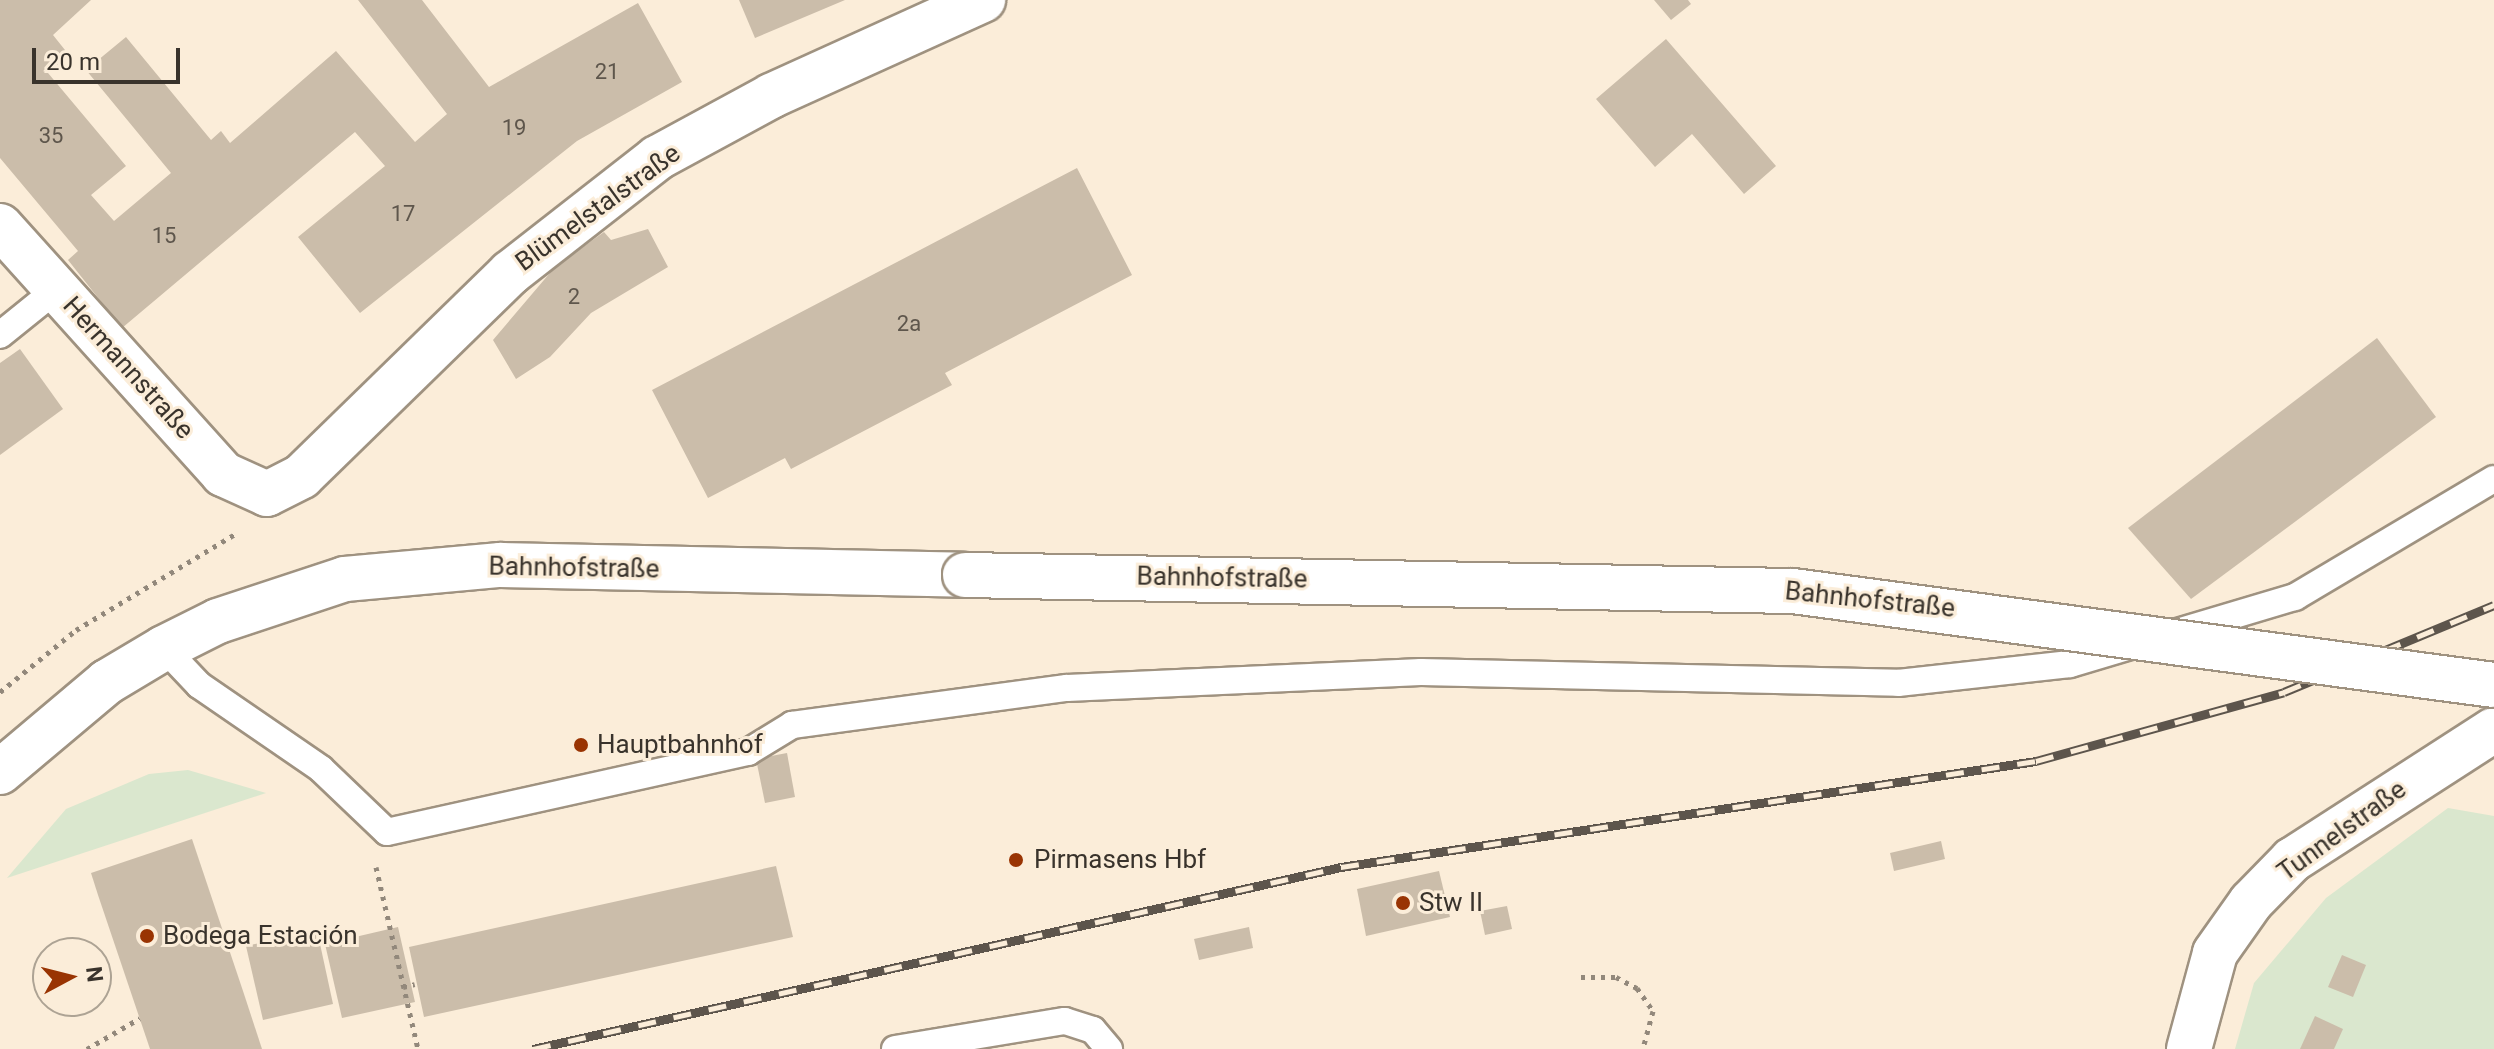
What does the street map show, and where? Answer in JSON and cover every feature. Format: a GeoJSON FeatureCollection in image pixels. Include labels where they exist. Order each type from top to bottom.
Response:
{"type":"FeatureCollection","features":[{"type":"Feature","properties":{"kind":"street","name":"Blümelstalstraße"},"geometry":{"type":"LineString","coordinates":[[267,494],[302,476],[510,273],[657,158],[771,96],[983,0]]}},
{"type":"Feature","properties":{"kind":"street","name":"Hermannstraße"},"geometry":{"type":"LineString","coordinates":[[0,226],[223,474],[267,494]]}},
{"type":"Feature","properties":{"kind":"street","name":"Bahnhofstraße"},"geometry":{"type":"LineString","coordinates":[[0,772],[107,682],[218,621],[332,583],[416,569],[965,575],[1793,591],[2494,685]]}},
{"type":"Feature","properties":{"kind":"street","name":"Tunnelstraße"},"geometry":{"type":"LineString","coordinates":[[2189,1049],[2215,953],[2251,902],[2314,844],[2494,730]]}},
{"type":"Feature","properties":{"kind":"lane"},"geometry":{"type":"LineString","coordinates":[[0,335],[57,289]]}},
{"type":"Feature","properties":{"kind":"lane"},"geometry":{"type":"LineString","coordinates":[[164,648],[209,694],[321,769],[387,832],[748,752],[792,725],[1067,688],[1421,672],[1898,683],[2070,664],[2295,597],[2494,479]]}},
{"type":"Feature","properties":{"kind":"lane"},"geometry":{"type":"LineString","coordinates":[[895,1049],[1065,1021],[1093,1030],[1109,1049]]}},
{"type":"Feature","properties":{"kind":"path"},"geometry":{"type":"LineString","coordinates":[[0,692],[76,630],[235,537],[267,494]]}},
{"type":"Feature","properties":{"kind":"path"},"geometry":{"type":"LineString","coordinates":[[376,867],[418,1049]]}},
{"type":"Feature","properties":{"kind":"path"},"geometry":{"type":"LineString","coordinates":[[1581,977],[1616,977],[1637,988],[1653,1011],[1643,1049]]}},
{"type":"Feature","properties":{"kind":"path"},"geometry":{"type":"LineString","coordinates":[[403,987],[415,984]]}},
{"type":"Feature","properties":{"kind":"path"},"geometry":{"type":"LineString","coordinates":[[87,1049],[140,1018]]}},
{"type":"Feature","properties":{"kind":"green space"},"geometry":{"type":"Polygon","coordinates":[[[188,770],[266,793],[7,878],[66,809],[149,774],[188,770]]]}},
{"type":"Feature","properties":{"kind":"green space"},"geometry":{"type":"Polygon","coordinates":[[[2448,808],[2494,816],[2494,1049],[2235,1049],[2254,983],[2326,898],[2448,808]]]}},
{"type":"Feature","properties":{"kind":"building"},"geometry":{"type":"Polygon","coordinates":[[[0,0],[91,0],[53,35],[69,55],[48,73],[126,166],[91,195],[114,221],[171,173],[86,70],[126,37],[211,140],[221,131],[230,143],[336,51],[415,142],[447,114],[358,0],[422,0],[489,87],[638,3],[682,82],[577,141],[360,313],[298,237],[385,166],[355,132],[122,328],[68,260],[78,251],[0,158],[0,0]]]}},
{"type":"Feature","properties":{"kind":"building"},"geometry":{"type":"Polygon","coordinates":[[[739,0],[845,0],[755,38],[739,0]]]}},
{"type":"Feature","properties":{"kind":"building"},"geometry":{"type":"Polygon","coordinates":[[[1654,0],[1688,0],[1691,4],[1671,20],[1654,0]]]}},
{"type":"Feature","properties":{"kind":"building"},"geometry":{"type":"Polygon","coordinates":[[[1666,39],[1776,166],[1744,194],[1692,134],[1655,167],[1596,99],[1666,39]]]}},
{"type":"Feature","properties":{"kind":"building"},"geometry":{"type":"Polygon","coordinates":[[[1077,168],[1132,275],[945,373],[952,385],[791,469],[785,458],[708,498],[652,390],[1077,168]]]}},
{"type":"Feature","properties":{"kind":"building"},"geometry":{"type":"Polygon","coordinates":[[[648,229],[668,267],[591,313],[550,357],[516,379],[493,340],[555,267],[604,232],[611,240],[648,229]]]}},
{"type":"Feature","properties":{"kind":"building"},"geometry":{"type":"Polygon","coordinates":[[[2377,338],[2436,417],[2191,599],[2128,528],[2377,338]]]}},
{"type":"Feature","properties":{"kind":"building"},"geometry":{"type":"Polygon","coordinates":[[[20,349],[63,409],[0,455],[0,363],[20,349]]]}},
{"type":"Feature","properties":{"kind":"building"},"geometry":{"type":"Polygon","coordinates":[[[787,753],[795,797],[765,803],[756,759],[787,753]]]}},
{"type":"Feature","properties":{"kind":"building"},"geometry":{"type":"Polygon","coordinates":[[[192,839],[262,1049],[150,1049],[98,895],[91,873],[192,839]]]}},
{"type":"Feature","properties":{"kind":"building"},"geometry":{"type":"Polygon","coordinates":[[[1941,841],[1945,859],[1894,871],[1890,853],[1941,841]]]}},
{"type":"Feature","properties":{"kind":"building"},"geometry":{"type":"Polygon","coordinates":[[[776,866],[793,937],[424,1017],[409,947],[776,866]]]}},
{"type":"Feature","properties":{"kind":"building","name":"Stw II"},"geometry":{"type":"Polygon","coordinates":[[[1439,871],[1450,917],[1366,936],[1357,889],[1439,871]]]}},
{"type":"Feature","properties":{"kind":"building"},"geometry":{"type":"Polygon","coordinates":[[[1507,906],[1512,929],[1485,935],[1480,911],[1507,906]]]}},
{"type":"Feature","properties":{"kind":"building"},"geometry":{"type":"Polygon","coordinates":[[[398,927],[415,1002],[342,1018],[325,944],[398,927]]]}},
{"type":"Feature","properties":{"kind":"building"},"geometry":{"type":"Polygon","coordinates":[[[1249,927],[1253,948],[1199,960],[1194,939],[1249,927]]]}},
{"type":"Feature","properties":{"kind":"building"},"geometry":{"type":"Polygon","coordinates":[[[317,930],[333,1004],[263,1020],[246,946],[317,930]]]}},
{"type":"Feature","properties":{"kind":"building"},"geometry":{"type":"Polygon","coordinates":[[[2342,955],[2366,965],[2353,997],[2328,987],[2342,955]]]}},
{"type":"Feature","properties":{"kind":"building"},"geometry":{"type":"Polygon","coordinates":[[[2315,1016],[2343,1029],[2334,1049],[2300,1049],[2315,1016]]]}},
{"type":"Feature","properties":{"kind":"railway"},"geometry":{"type":"LineString","coordinates":[[533,1049],[1341,867],[2036,761],[2284,692],[2494,605]]}},
{"type":"Feature","properties":{"kind":"place","name":"Hauptbahnhof"},"geometry":{"type":"Point","coordinates":[581,745]}},
{"type":"Feature","properties":{"kind":"place","name":"Pirmasens Hbf"},"geometry":{"type":"Point","coordinates":[1016,860]}},
{"type":"Feature","properties":{"kind":"place","name":"Stw II"},"geometry":{"type":"Point","coordinates":[1403,903]}},
{"type":"Feature","properties":{"kind":"place","name":"Bodega Estación"},"geometry":{"type":"Point","coordinates":[147,936]}}]}
